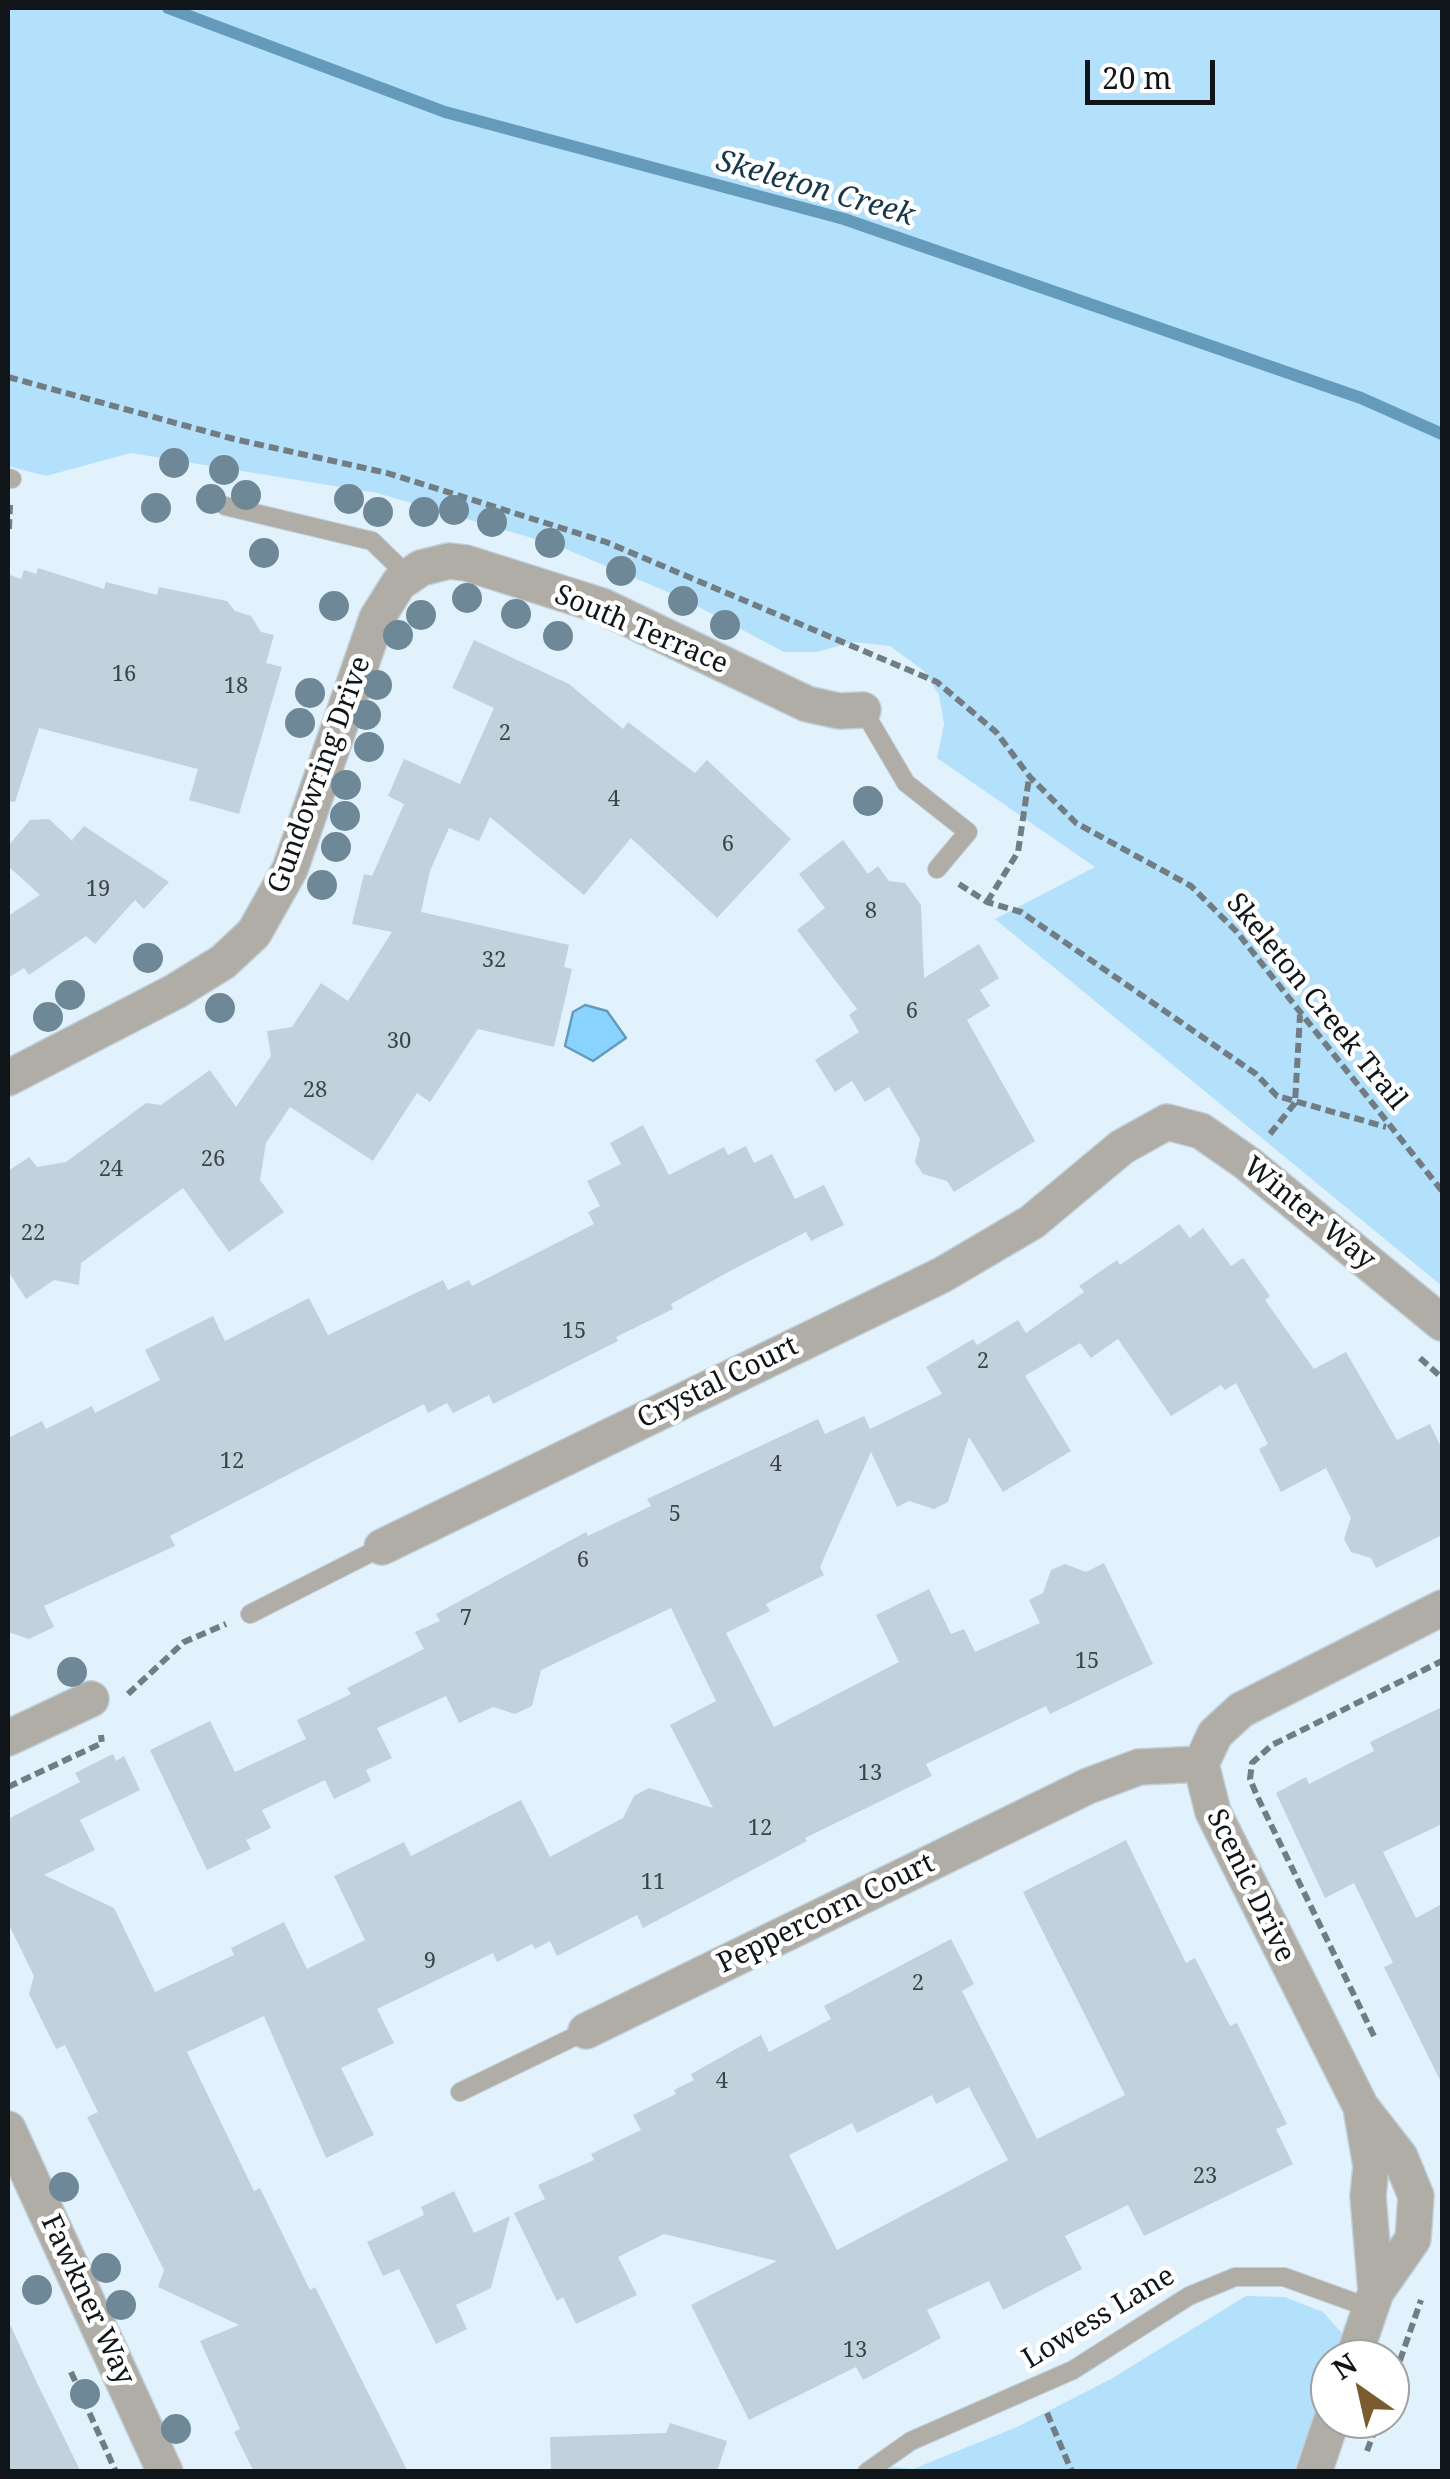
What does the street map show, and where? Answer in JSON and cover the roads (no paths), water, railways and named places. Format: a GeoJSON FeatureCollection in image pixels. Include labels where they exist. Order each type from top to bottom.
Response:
{"type":"FeatureCollection","features":[{"type":"Feature","properties":{"kind":"street","name":"South Terrace"},"geometry":{"type":"LineString","coordinates":[[408,576],[434,563],[466,563],[602,606],[807,704],[839,711],[863,710]]}},
{"type":"Feature","properties":{"kind":"street","name":"Gundowring Drive"},"geometry":{"type":"LineString","coordinates":[[8,1078],[176,991],[223,962],[254,933],[290,869],[377,618],[390,593],[408,576]]}},
{"type":"Feature","properties":{"kind":"street","name":"Winter Way"},"geometry":{"type":"LineString","coordinates":[[1167,1122],[1202,1131],[1247,1163],[1442,1322]]}},
{"type":"Feature","properties":{"kind":"street","name":"Crystal Court"},"geometry":{"type":"LineString","coordinates":[[382,1547],[942,1274],[1032,1222],[1122,1147],[1167,1122]]}},
{"type":"Feature","properties":{"kind":"street"},"geometry":{"type":"LineString","coordinates":[[1202,1764],[1215,1734],[1241,1710],[1442,1608]]}},
{"type":"Feature","properties":{"kind":"street"},"geometry":{"type":"LineString","coordinates":[[8,1738],[107,1709]]}},
{"type":"Feature","properties":{"kind":"street","name":"Peppercorn Court"},"geometry":{"type":"LineString","coordinates":[[586,2031],[1088,1786],[1139,1767],[1202,1764]]}},
{"type":"Feature","properties":{"kind":"street","name":"Scenic Drive"},"geometry":{"type":"LineString","coordinates":[[1202,1764],[1202,1780],[1213,1812],[1360,2107],[1400,2157],[1416,2196],[1413,2239],[1373,2300],[1360,2339]]}},
{"type":"Feature","properties":{"kind":"street","name":"Scenic Drive"},"geometry":{"type":"LineString","coordinates":[[1360,2107],[1371,2166],[1368,2196],[1373,2300]]}},
{"type":"Feature","properties":{"kind":"street","name":"Fawkner Way"},"geometry":{"type":"LineString","coordinates":[[8,2130],[166,2472]]}},
{"type":"Feature","properties":{"kind":"street"},"geometry":{"type":"LineString","coordinates":[[1314,2472],[1325,2439]]}},
{"type":"Feature","properties":{"kind":"lane"},"geometry":{"type":"LineString","coordinates":[[225,506],[372,541],[408,576]]}},
{"type":"Feature","properties":{"kind":"lane","name":"South Terrace"},"geometry":{"type":"LineString","coordinates":[[863,710],[906,783],[968,832],[937,870]]}},
{"type":"Feature","properties":{"kind":"lane","name":"Crystal Court"},"geometry":{"type":"LineString","coordinates":[[250,1614],[382,1547]]}},
{"type":"Feature","properties":{"kind":"lane","name":"Peppercorn Court"},"geometry":{"type":"LineString","coordinates":[[460,2092],[586,2031]]}},
{"type":"Feature","properties":{"kind":"lane","name":"Lowess Lane"},"geometry":{"type":"LineString","coordinates":[[867,2472],[878,2460],[910,2441],[1073,2370],[1188,2296],[1235,2277],[1284,2277],[1373,2300]]}},
{"type":"Feature","properties":{"kind":"waterway","name":"Skeleton Creek"},"geometry":{"type":"LineString","coordinates":[[168,8],[445,112],[844,219],[1361,398],[1442,434]]}}]}
